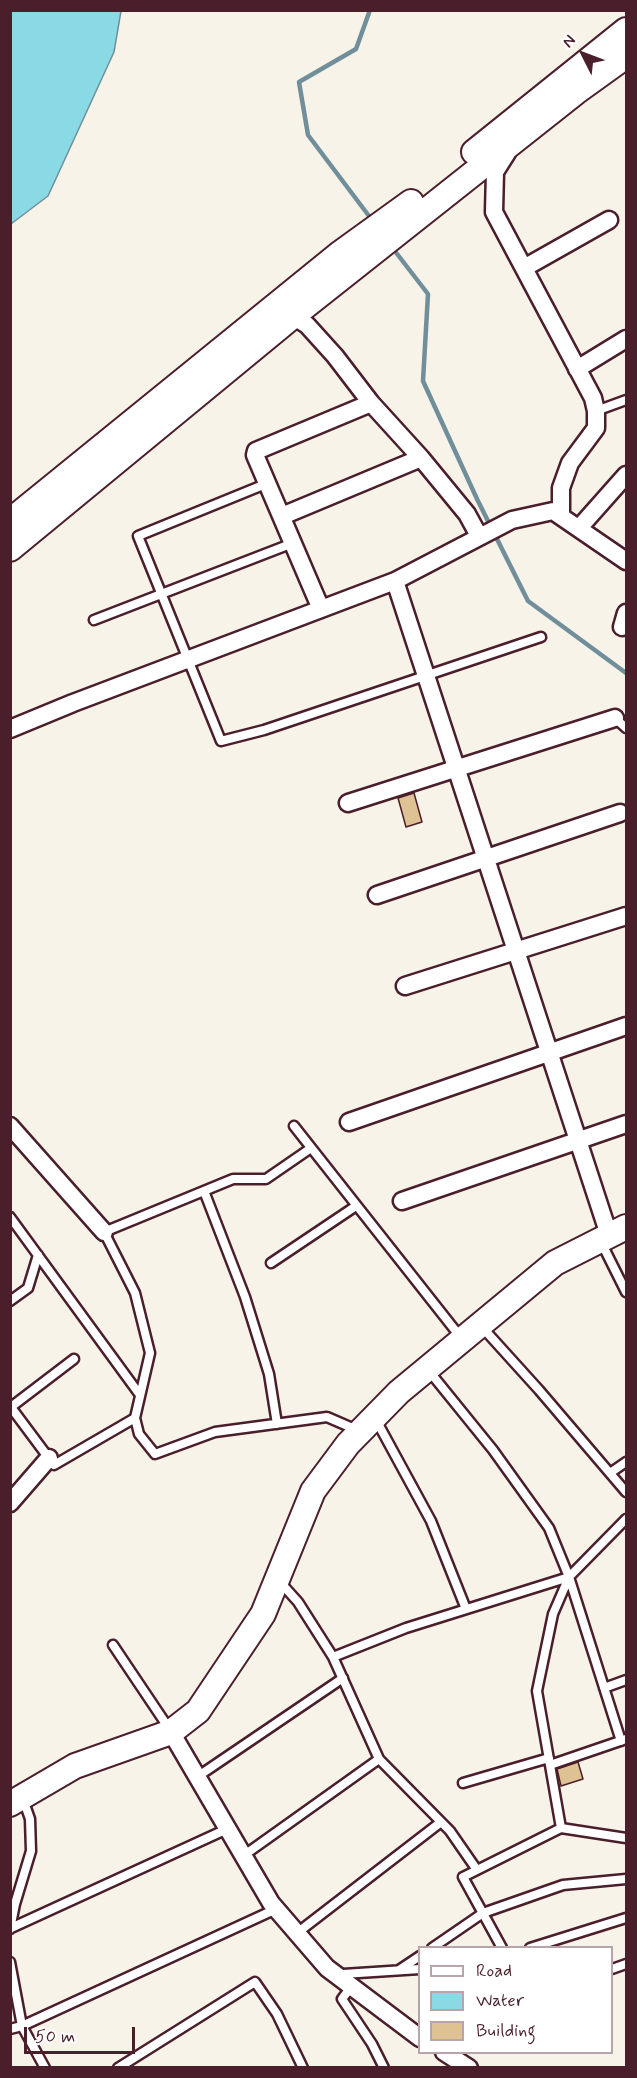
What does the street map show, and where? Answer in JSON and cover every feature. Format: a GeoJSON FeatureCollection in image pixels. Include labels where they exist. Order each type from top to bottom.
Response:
{"type":"FeatureCollection","features":[{"type":"Feature","properties":{"kind":"main road"},"geometry":{"type":"LineString","coordinates":[[10,549],[284,310],[339,254],[371,243],[398,222],[514,130],[627,30]]}},
{"type":"Feature","properties":{"kind":"main road"},"geometry":{"type":"LineString","coordinates":[[514,130],[627,56]]}},
{"type":"Feature","properties":{"kind":"main road"},"geometry":{"type":"LineString","coordinates":[[10,521],[284,310]]}},
{"type":"Feature","properties":{"kind":"main road"},"geometry":{"type":"LineString","coordinates":[[16,1800],[75,1766],[171,1732],[198,1711],[263,1614],[314,1491],[348,1444],[399,1392],[555,1263],[612,1234]]}},
{"type":"Feature","properties":{"kind":"street"},"geometry":{"type":"LineString","coordinates":[[514,130],[495,172],[494,212],[593,398],[596,411],[596,428],[570,464],[561,488],[561,516]]}},
{"type":"Feature","properties":{"kind":"street"},"geometry":{"type":"LineString","coordinates":[[524,268],[609,220]]}},
{"type":"Feature","properties":{"kind":"street"},"geometry":{"type":"LineString","coordinates":[[284,310],[307,325],[335,356],[371,403],[421,458],[467,514],[481,535]]}},
{"type":"Feature","properties":{"kind":"street"},"geometry":{"type":"LineString","coordinates":[[577,369],[627,339]]}},
{"type":"Feature","properties":{"kind":"street"},"geometry":{"type":"LineString","coordinates":[[321,609],[255,455],[256,451],[371,403]]}},
{"type":"Feature","properties":{"kind":"street"},"geometry":{"type":"LineString","coordinates":[[282,516],[421,458]]}},
{"type":"Feature","properties":{"kind":"street"},"geometry":{"type":"LineString","coordinates":[[579,528],[627,475]]}},
{"type":"Feature","properties":{"kind":"street"},"geometry":{"type":"LineString","coordinates":[[10,729],[395,581],[512,520],[553,511],[627,561]]}},
{"type":"Feature","properties":{"kind":"street"},"geometry":{"type":"LineString","coordinates":[[395,581],[577,1142],[612,1234]]}},
{"type":"Feature","properties":{"kind":"street"},"geometry":{"type":"LineString","coordinates":[[348,803],[456,769],[621,723]]}},
{"type":"Feature","properties":{"kind":"street"},"geometry":{"type":"LineString","coordinates":[[377,895],[620,813]]}},
{"type":"Feature","properties":{"kind":"street"},"geometry":{"type":"LineString","coordinates":[[405,986],[627,915]]}},
{"type":"Feature","properties":{"kind":"street"},"geometry":{"type":"LineString","coordinates":[[349,1122],[627,1026]]}},
{"type":"Feature","properties":{"kind":"street"},"geometry":{"type":"LineString","coordinates":[[402,1201],[627,1124]]}},
{"type":"Feature","properties":{"kind":"street"},"geometry":{"type":"LineString","coordinates":[[10,1126],[104,1232]]}},
{"type":"Feature","properties":{"kind":"street"},"geometry":{"type":"LineString","coordinates":[[10,1503],[49,1458]]}},
{"type":"Feature","properties":{"kind":"street"},"geometry":{"type":"LineString","coordinates":[[171,1732],[276,1909],[327,1968],[418,2037]]}},
{"type":"Feature","properties":{"kind":"street"},"geometry":{"type":"LineString","coordinates":[[447,2054],[469,2067]]}},
{"type":"Feature","properties":{"kind":"lane"},"geometry":{"type":"LineString","coordinates":[[596,411],[627,400]]}},
{"type":"Feature","properties":{"kind":"lane"},"geometry":{"type":"LineString","coordinates":[[268,483],[138,536],[221,741],[264,730],[541,637]]}},
{"type":"Feature","properties":{"kind":"lane"},"geometry":{"type":"LineString","coordinates":[[94,620],[293,543]]}},
{"type":"Feature","properties":{"kind":"lane"},"geometry":{"type":"LineString","coordinates":[[294,1126],[357,1206],[471,1332],[539,1390],[627,1492]]}},
{"type":"Feature","properties":{"kind":"lane"},"geometry":{"type":"LineString","coordinates":[[311,1148],[266,1179],[233,1179],[104,1232],[135,1293],[150,1353],[135,1418],[139,1434],[155,1454],[215,1432],[327,1418],[367,1424],[431,1521],[466,1609]]}},
{"type":"Feature","properties":{"kind":"lane"},"geometry":{"type":"LineString","coordinates":[[204,1191],[245,1297],[269,1374],[277,1424]]}},
{"type":"Feature","properties":{"kind":"lane"},"geometry":{"type":"LineString","coordinates":[[271,1263],[357,1206]]}},
{"type":"Feature","properties":{"kind":"lane"},"geometry":{"type":"LineString","coordinates":[[10,1217],[140,1395]]}},
{"type":"Feature","properties":{"kind":"lane"},"geometry":{"type":"LineString","coordinates":[[612,1234],[627,1292]]}},
{"type":"Feature","properties":{"kind":"lane"},"geometry":{"type":"LineString","coordinates":[[10,1301],[28,1288],[38,1255]]}},
{"type":"Feature","properties":{"kind":"lane"},"geometry":{"type":"LineString","coordinates":[[74,1359],[11,1407],[54,1465],[135,1418]]}},
{"type":"Feature","properties":{"kind":"lane"},"geometry":{"type":"LineString","coordinates":[[427,1368],[493,1450],[549,1528],[569,1577],[604,1688],[624,1740],[463,1784]]}},
{"type":"Feature","properties":{"kind":"lane"},"geometry":{"type":"LineString","coordinates":[[610,1473],[627,1462]]}},
{"type":"Feature","properties":{"kind":"lane"},"geometry":{"type":"LineString","coordinates":[[561,1828],[537,1691],[553,1614],[569,1577],[627,1519]]}},
{"type":"Feature","properties":{"kind":"lane"},"geometry":{"type":"LineString","coordinates":[[333,1657],[406,1628],[569,1577]]}},
{"type":"Feature","properties":{"kind":"lane"},"geometry":{"type":"LineString","coordinates":[[277,1579],[298,1602],[333,1657],[380,1759],[450,1831],[477,1870]]}},
{"type":"Feature","properties":{"kind":"lane"},"geometry":{"type":"LineString","coordinates":[[113,1645],[171,1732]]}},
{"type":"Feature","properties":{"kind":"lane"},"geometry":{"type":"LineString","coordinates":[[197,1777],[343,1678]]}},
{"type":"Feature","properties":{"kind":"lane"},"geometry":{"type":"LineString","coordinates":[[604,1688],[627,1680]]}},
{"type":"Feature","properties":{"kind":"lane"},"geometry":{"type":"LineString","coordinates":[[243,1856],[380,1759]]}},
{"type":"Feature","properties":{"kind":"lane"},"geometry":{"type":"LineString","coordinates":[[11,1928],[15,1904],[31,1851],[30,1819],[16,1800]]}},
{"type":"Feature","properties":{"kind":"lane"},"geometry":{"type":"LineString","coordinates":[[297,1933],[441,1822]]}},
{"type":"Feature","properties":{"kind":"lane"},"geometry":{"type":"LineString","coordinates":[[501,1946],[464,1877],[561,1828],[627,1838]]}},
{"type":"Feature","properties":{"kind":"lane"},"geometry":{"type":"LineString","coordinates":[[11,1928],[227,1829]]}},
{"type":"Feature","properties":{"kind":"lane"},"geometry":{"type":"LineString","coordinates":[[434,1946],[483,1913],[563,1885],[627,1879]]}},
{"type":"Feature","properties":{"kind":"lane"},"geometry":{"type":"LineString","coordinates":[[10,2029],[22,2026],[276,1909]]}},
{"type":"Feature","properties":{"kind":"lane"},"geometry":{"type":"LineString","coordinates":[[533,1946],[627,1918]]}},
{"type":"Feature","properties":{"kind":"lane"},"geometry":{"type":"LineString","coordinates":[[398,1970],[418,1957]]}},
{"type":"Feature","properties":{"kind":"lane"},"geometry":{"type":"LineString","coordinates":[[10,1962],[22,2026],[45,2067]]}},
{"type":"Feature","properties":{"kind":"lane"},"geometry":{"type":"LineString","coordinates":[[384,2067],[372,2044],[342,1999],[345,1982],[343,1974],[418,1969]]}},
{"type":"Feature","properties":{"kind":"lane"},"geometry":{"type":"LineString","coordinates":[[118,2067],[255,1982],[277,2014],[303,2067]]}},
{"type":"Feature","properties":{"kind":"water"},"geometry":{"type":"Polygon","coordinates":[[[11,10],[121,11],[114,52],[48,196],[11,224],[11,10]]]}},
{"type":"Feature","properties":{"kind":"building"},"geometry":{"type":"Polygon","coordinates":[[[414,793],[422,822],[406,827],[398,798],[414,793]]]}},
{"type":"Feature","properties":{"kind":"building"},"geometry":{"type":"Polygon","coordinates":[[[578,1762],[583,1779],[561,1786],[557,1769],[578,1762]]]}},
{"type":"Feature","properties":{"kind":"waterway"},"geometry":{"type":"LineString","coordinates":[[370,10],[356,49],[299,82],[308,135],[372,220]]}},
{"type":"Feature","properties":{"kind":"waterway"},"geometry":{"type":"LineString","coordinates":[[391,246],[428,294],[423,381],[477,499],[528,601],[626,673]]}}]}
